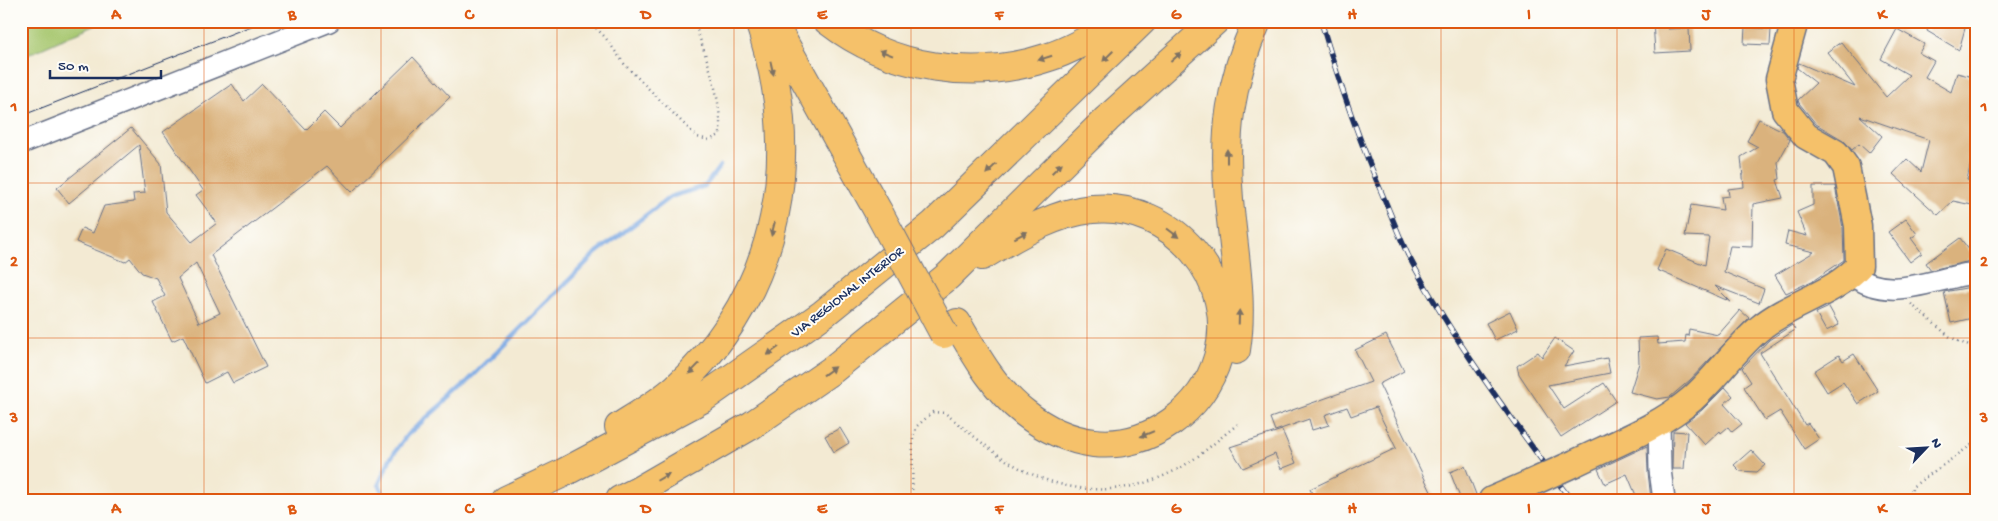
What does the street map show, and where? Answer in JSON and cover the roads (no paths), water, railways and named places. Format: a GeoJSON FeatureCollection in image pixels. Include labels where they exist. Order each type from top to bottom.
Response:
{"type":"FeatureCollection","features":[{"type":"Feature","properties":{"kind":"highway"},"geometry":{"type":"LineString","coordinates":[[581,463],[596,442],[675,388],[705,357],[720,339],[742,304],[763,260],[776,214],[782,168],[782,139],[774,78],[759,21]]}},
{"type":"Feature","properties":{"kind":"highway"},"geometry":{"type":"LineString","coordinates":[[772,21],[884,208],[951,329],[966,370],[989,400],[1007,419],[1040,444],[1064,454],[1092,460],[1119,460],[1145,455],[1181,436],[1198,422],[1211,407],[1226,382],[1234,360],[1238,335],[1238,279],[1229,200],[1227,132],[1237,71],[1257,21]]}},
{"type":"Feature","properties":{"kind":"highway"},"geometry":{"type":"LineString","coordinates":[[790,21],[884,208]]}},
{"type":"Feature","properties":{"kind":"highway"},"geometry":{"type":"LineString","coordinates":[[828,21],[860,42],[908,61],[949,69],[976,70],[1027,64],[1051,56],[1075,46],[1120,21]]}},
{"type":"Feature","properties":{"kind":"highway","name":"VIA REGIONAL INTERIOR"},"geometry":{"type":"LineString","coordinates":[[506,500],[702,399],[823,314],[933,225],[1142,21]]}},
{"type":"Feature","properties":{"kind":"highway"},"geometry":{"type":"LineString","coordinates":[[620,500],[752,425],[832,370],[948,276],[1107,119],[1215,21]]}},
{"type":"Feature","properties":{"kind":"highway"},"geometry":{"type":"LineString","coordinates":[[948,276],[1021,234],[1060,218],[1092,209],[1117,210],[1142,215],[1163,225],[1185,242],[1203,262],[1213,281],[1220,309],[1221,335],[1218,357],[1210,378],[1187,409],[1172,422],[1138,438],[1094,443],[1072,438],[1049,428],[1024,413],[1001,390],[951,329]]}},
{"type":"Feature","properties":{"kind":"main road"},"geometry":{"type":"LineString","coordinates":[[1492,500],[1659,423],[1692,399],[1760,328],[1787,310],[1847,279],[1859,266],[1858,226],[1846,167],[1836,153],[1806,136],[1785,110],[1779,78],[1795,21]]}},
{"type":"Feature","properties":{"kind":"street"},"geometry":{"type":"LineString","coordinates":[[21,143],[329,21]]}},
{"type":"Feature","properties":{"kind":"street"},"geometry":{"type":"LineString","coordinates":[[1851,274],[1861,282],[1874,286],[1908,289],[1975,268]]}},
{"type":"Feature","properties":{"kind":"street"},"geometry":{"type":"LineString","coordinates":[[1659,423],[1660,470],[1664,500]]}},
{"type":"Feature","properties":{"kind":"waterway"},"geometry":{"type":"LineString","coordinates":[[386,500],[379,484],[390,459],[407,435],[465,384],[596,253],[670,197],[705,186],[720,166]]}},
{"type":"Feature","properties":{"kind":"tram line"},"geometry":{"type":"LineString","coordinates":[[21,116],[264,21]]}},
{"type":"Feature","properties":{"kind":"railway"},"geometry":{"type":"LineString","coordinates":[[1321,21],[1359,135],[1408,255],[1464,350],[1571,500]]}}]}
